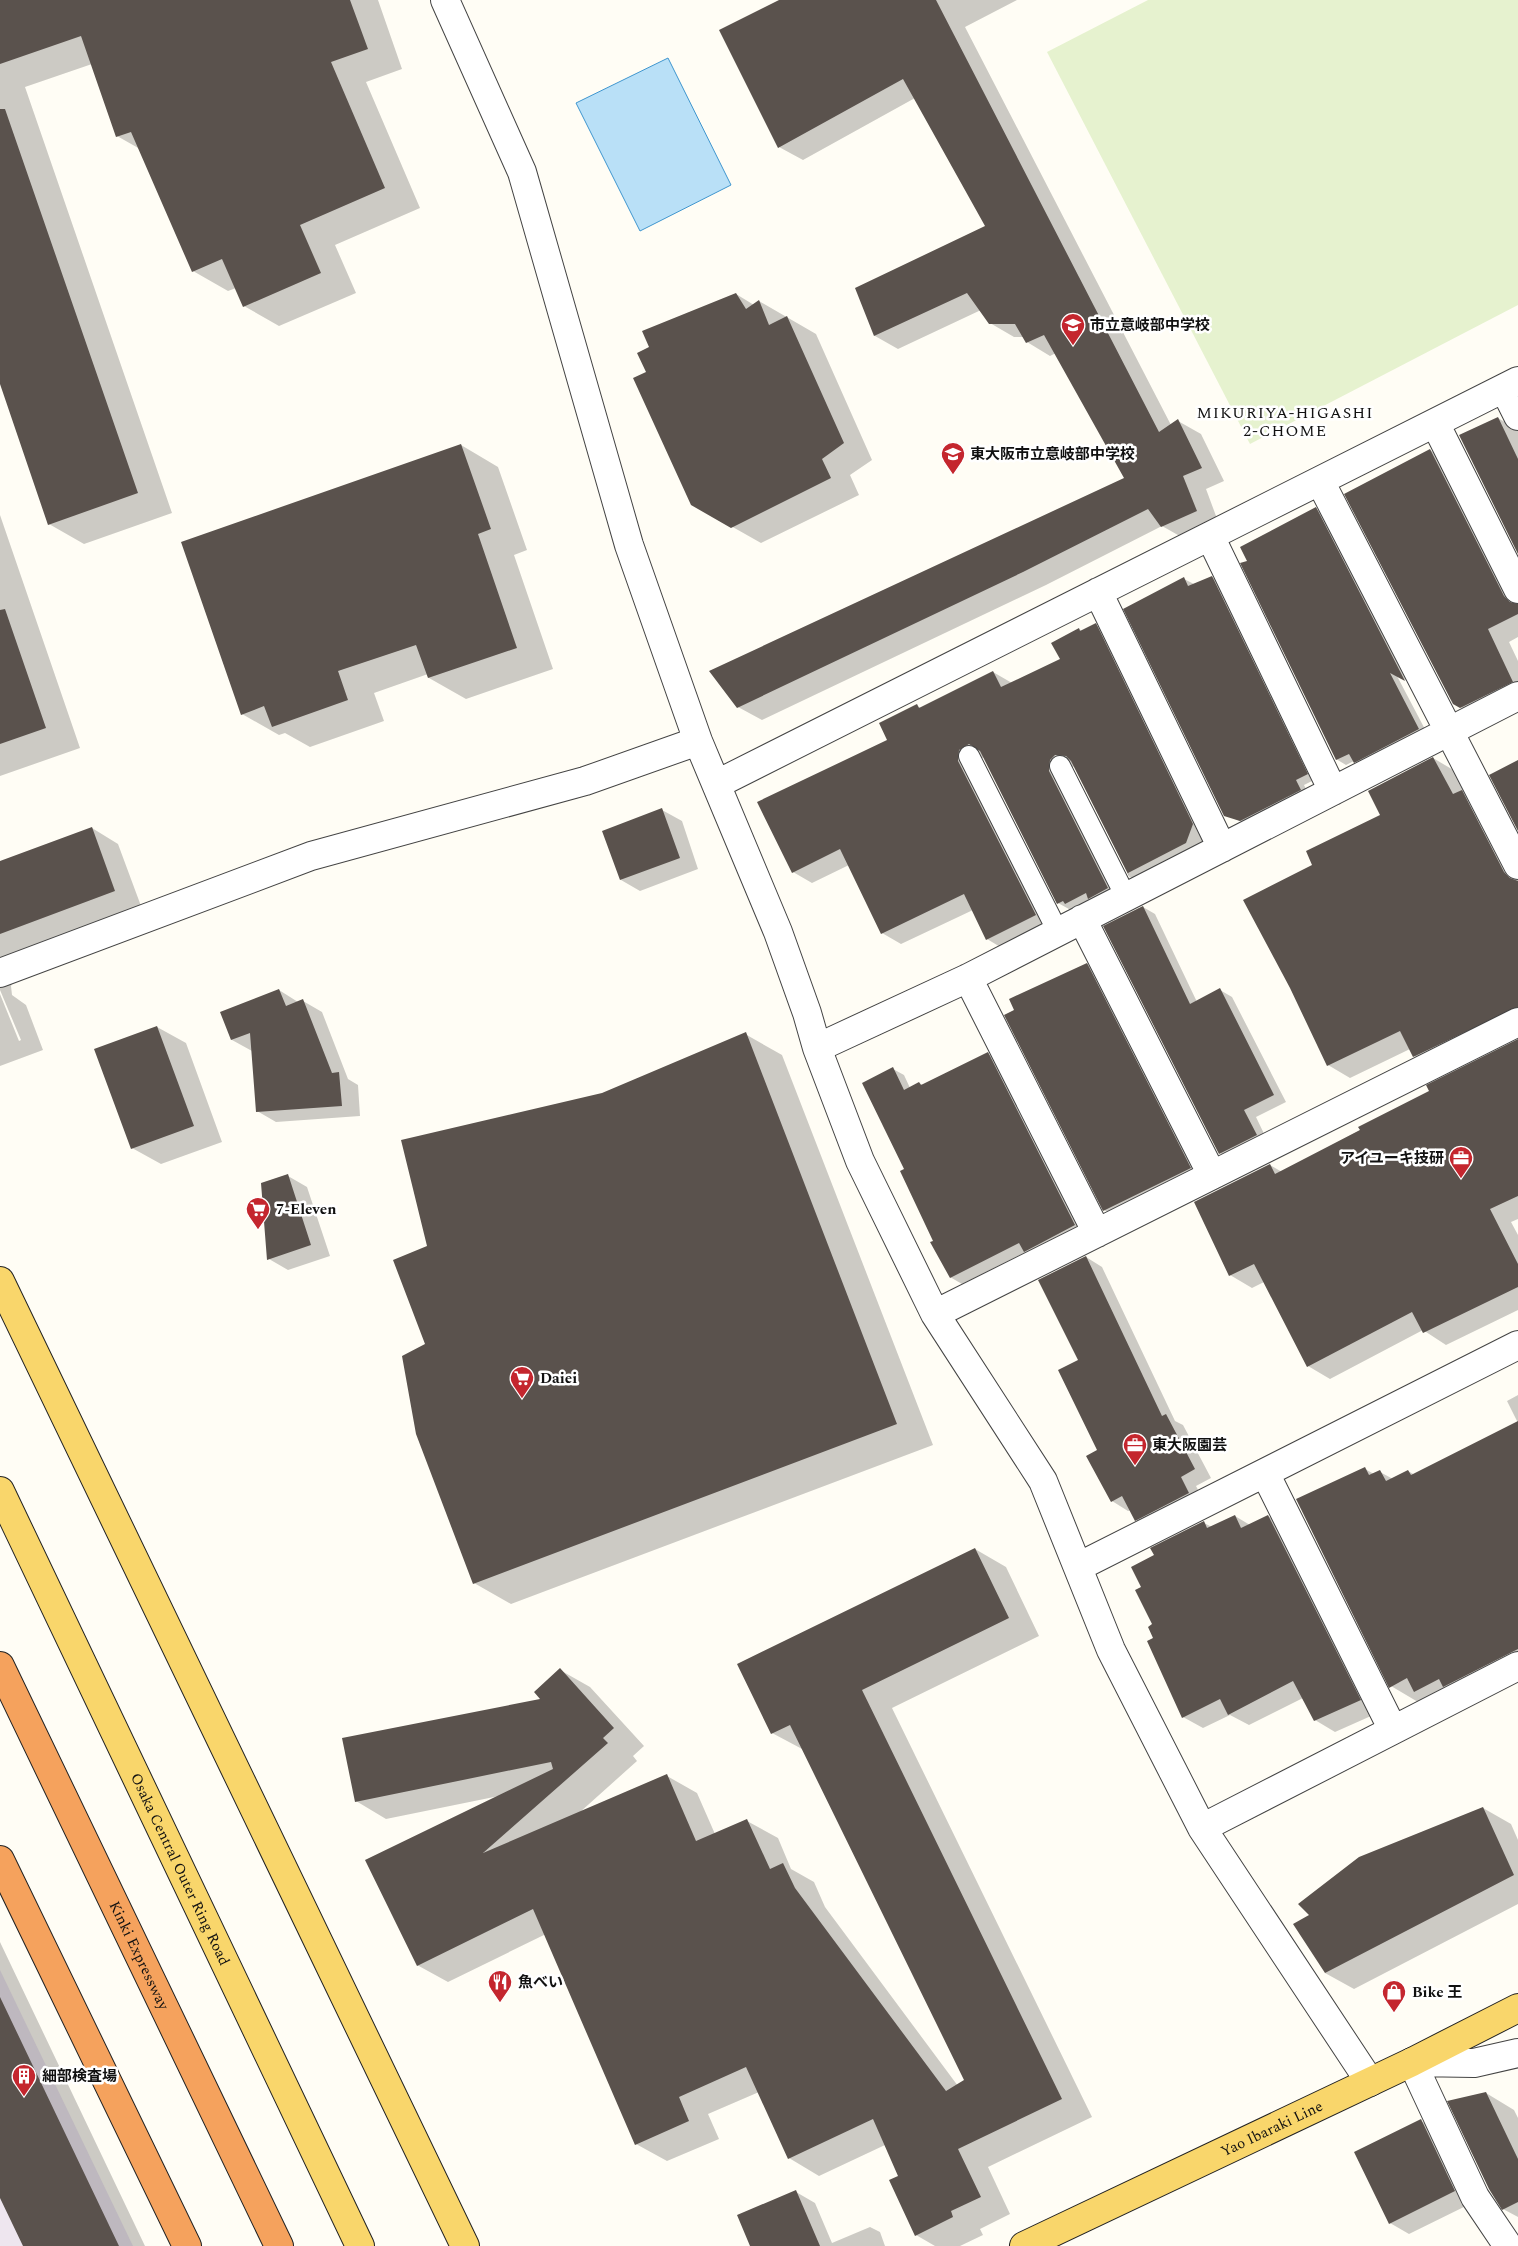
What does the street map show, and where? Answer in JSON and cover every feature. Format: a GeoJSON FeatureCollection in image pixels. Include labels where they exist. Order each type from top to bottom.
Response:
{"type":"FeatureCollection","features":[{"type":"Feature","properties":{"kind":"highway","name":"Kinki Expressway"},"geometry":{"type":"LineString","coordinates":[[0,1666],[280,2246]]}},
{"type":"Feature","properties":{"kind":"highway"},"geometry":{"type":"LineString","coordinates":[[0,1860],[187,2246]]}},
{"type":"Feature","properties":{"kind":"main road"},"geometry":{"type":"LineString","coordinates":[[0,1281],[465,2246]]}},
{"type":"Feature","properties":{"kind":"main road","name":"Osaka Central Outer Ring Road"},"geometry":{"type":"LineString","coordinates":[[0,1491],[360,2246]]}},
{"type":"Feature","properties":{"kind":"main road","name":"Yao Ibaraki Line"},"geometry":{"type":"LineString","coordinates":[[1024,2246],[1412,2062],[1518,2008]]}},
{"type":"Feature","properties":{"kind":"street"},"geometry":{"type":"LineString","coordinates":[[445,0],[522,172],[629,545],[698,741],[778,932],[807,1013],[816,1048],[860,1161],[935,1314],[1042,1480],[1111,1650],[1202,1828],[1370,2082]]}},
{"type":"Feature","properties":{"kind":"street"},"geometry":{"type":"LineString","coordinates":[[717,784],[1511,385],[1518,416]]}},
{"type":"Feature","properties":{"kind":"street"},"geometry":{"type":"LineString","coordinates":[[1435,423],[1518,589]]}},
{"type":"Feature","properties":{"kind":"street"},"geometry":{"type":"LineString","coordinates":[[1320,481],[1518,865]]}},
{"type":"Feature","properties":{"kind":"street"},"geometry":{"type":"LineString","coordinates":[[1210,536],[1333,791]]}},
{"type":"Feature","properties":{"kind":"street"},"geometry":{"type":"LineString","coordinates":[[1098,592],[1222,848]]}},
{"type":"Feature","properties":{"kind":"street"},"geometry":{"type":"LineString","coordinates":[[816,1048],[968,978],[1518,696]]}},
{"type":"Feature","properties":{"kind":"street"},"geometry":{"type":"LineString","coordinates":[[0,973],[311,856],[586,781],[698,741]]}},
{"type":"Feature","properties":{"kind":"street"},"geometry":{"type":"LineString","coordinates":[[1082,919],[1212,1175]]}},
{"type":"Feature","properties":{"kind":"street"},"geometry":{"type":"LineString","coordinates":[[968,978],[1097,1233]]}},
{"type":"Feature","properties":{"kind":"street"},"geometry":{"type":"LineString","coordinates":[[935,1314],[1518,1022]]}},
{"type":"Feature","properties":{"kind":"street"},"geometry":{"type":"LineString","coordinates":[[1078,1567],[1518,1345]]}},
{"type":"Feature","properties":{"kind":"street"},"geometry":{"type":"LineString","coordinates":[[1265,1473],[1393,1730]]}},
{"type":"Feature","properties":{"kind":"street"},"geometry":{"type":"LineString","coordinates":[[1202,1828],[1518,1666]]}},
{"type":"Feature","properties":{"kind":"street"},"geometry":{"type":"LineString","coordinates":[[1508,2246],[1475,2197],[1412,2062],[1474,2064],[1518,2054]]}},
{"type":"Feature","properties":{"kind":"lane"},"geometry":{"type":"LineString","coordinates":[[969,756],[1058,932]]}},
{"type":"Feature","properties":{"kind":"lane"},"geometry":{"type":"LineString","coordinates":[[1060,766],[1126,897]]}},
{"type":"Feature","properties":{"kind":"shaded area","name":"細部検査場"},"geometry":{"type":"Polygon","coordinates":[[[0,1970],[133,2246],[0,2246],[0,1970]]]}},
{"type":"Feature","properties":{"kind":"green space"},"geometry":{"type":"Polygon","coordinates":[[[1148,0],[1518,0],[1518,305],[1250,444],[1047,52],[1148,0]]]}},
{"type":"Feature","properties":{"kind":"water"},"geometry":{"type":"Polygon","coordinates":[[[668,58],[731,185],[640,231],[576,103],[668,58]]]}},
{"type":"Feature","properties":{"kind":"building"},"geometry":{"type":"Polygon","coordinates":[[[0,0],[350,0],[368,49],[331,62],[385,188],[300,225],[321,273],[243,307],[222,259],[192,272],[131,132],[116,137],[81,36],[0,64],[0,0]]]}},
{"type":"Feature","properties":{"kind":"building"},"geometry":{"type":"Polygon","coordinates":[[[779,0],[936,0],[1159,432],[1178,419],[1202,468],[1183,476],[1197,511],[1161,527],[1148,509],[1023,572],[737,708],[709,671],[1124,478],[1044,335],[1026,343],[1015,324],[989,324],[967,293],[874,336],[855,288],[985,226],[903,79],[778,148],[719,30],[779,0]]]}},
{"type":"Feature","properties":{"kind":"building"},"geometry":{"type":"Polygon","coordinates":[[[0,109],[5,109],[138,493],[48,525],[0,384],[0,109]]]}},
{"type":"Feature","properties":{"kind":"building"},"geometry":{"type":"Polygon","coordinates":[[[736,293],[746,309],[759,300],[769,325],[787,316],[844,443],[822,459],[831,478],[731,528],[691,505],[633,378],[646,372],[637,353],[649,347],[642,331],[736,293]]]}},
{"type":"Feature","properties":{"kind":"building"},"geometry":{"type":"Polygon","coordinates":[[[1498,417],[1518,459],[1518,554],[1459,435],[1498,417]]]}},
{"type":"Feature","properties":{"kind":"building"},"geometry":{"type":"Polygon","coordinates":[[[461,444],[491,529],[478,534],[517,648],[428,678],[416,645],[338,671],[348,700],[272,727],[264,706],[241,715],[181,542],[461,444]]]}},
{"type":"Feature","properties":{"kind":"building"},"geometry":{"type":"Polygon","coordinates":[[[1430,449],[1504,596],[1510,602],[1518,604],[1518,614],[1488,629],[1513,682],[1460,708],[1453,704],[1344,494],[1430,449]]]}},
{"type":"Feature","properties":{"kind":"building"},"geometry":{"type":"Polygon","coordinates":[[[1316,507],[1405,681],[1390,673],[1419,729],[1354,763],[1349,754],[1336,760],[1240,563],[1247,561],[1240,547],[1316,507]]]}},
{"type":"Feature","properties":{"kind":"building"},"geometry":{"type":"Polygon","coordinates":[[[1212,576],[1308,774],[1296,780],[1301,790],[1240,821],[1224,816],[1123,609],[1184,577],[1188,586],[1212,576]]]}},
{"type":"Feature","properties":{"kind":"building"},"geometry":{"type":"Polygon","coordinates":[[[5,609],[46,728],[0,744],[0,610],[5,609]]]}},
{"type":"Feature","properties":{"kind":"building"},"geometry":{"type":"Polygon","coordinates":[[[1096,623],[1193,824],[1186,843],[1128,873],[1130,878],[1071,761],[1066,756],[1055,755],[1050,760],[1049,771],[1108,888],[1088,899],[1086,893],[1065,904],[1063,901],[1057,904],[980,751],[969,744],[959,750],[958,761],[1036,915],[986,940],[964,894],[881,934],[840,849],[792,873],[757,802],[887,740],[879,723],[917,704],[919,708],[993,671],[1001,687],[1060,659],[1051,643],[1079,628],[1080,631],[1096,623]]]}},
{"type":"Feature","properties":{"kind":"building"},"geometry":{"type":"Polygon","coordinates":[[[1433,757],[1453,794],[1462,790],[1504,872],[1510,878],[1518,881],[1518,1007],[1413,1057],[1400,1031],[1327,1066],[1290,988],[1243,900],[1312,865],[1306,851],[1380,815],[1368,791],[1433,757]]]}},
{"type":"Feature","properties":{"kind":"building"},"geometry":{"type":"Polygon","coordinates":[[[1518,760],[1518,831],[1489,775],[1518,760]]]}},
{"type":"Feature","properties":{"kind":"building"},"geometry":{"type":"Polygon","coordinates":[[[662,808],[680,858],[620,880],[602,831],[662,808]]]}},
{"type":"Feature","properties":{"kind":"building"},"geometry":{"type":"Polygon","coordinates":[[[92,827],[115,891],[0,934],[0,861],[92,827]]]}},
{"type":"Feature","properties":{"kind":"building"},"geometry":{"type":"Polygon","coordinates":[[[1143,906],[1190,1004],[1220,988],[1274,1095],[1244,1110],[1257,1135],[1219,1154],[1103,926],[1143,906]]]}},
{"type":"Feature","properties":{"kind":"building"},"geometry":{"type":"Polygon","coordinates":[[[1087,963],[1191,1168],[1103,1211],[1004,1015],[1014,1010],[1009,999],[1087,963]]]}},
{"type":"Feature","properties":{"kind":"building"},"geometry":{"type":"Polygon","coordinates":[[[279,989],[286,1006],[303,999],[332,1073],[339,1072],[342,1106],[256,1112],[250,1033],[231,1040],[220,1012],[279,989]]]}},
{"type":"Feature","properties":{"kind":"building"},"geometry":{"type":"Polygon","coordinates":[[[157,1026],[194,1126],[131,1149],[94,1049],[157,1026]]]}},
{"type":"Feature","properties":{"kind":"building"},"geometry":{"type":"Polygon","coordinates":[[[746,1032],[897,1424],[473,1584],[416,1434],[402,1356],[425,1344],[393,1260],[427,1246],[401,1140],[602,1093],[746,1032]]]}},
{"type":"Feature","properties":{"kind":"building"},"geometry":{"type":"Polygon","coordinates":[[[1518,1039],[1518,1196],[1490,1209],[1518,1264],[1518,1287],[1423,1333],[1412,1312],[1307,1367],[1254,1264],[1229,1276],[1194,1202],[1270,1164],[1275,1174],[1360,1130],[1358,1127],[1429,1091],[1426,1085],[1518,1039]]]}},
{"type":"Feature","properties":{"kind":"building"},"geometry":{"type":"Polygon","coordinates":[[[988,1052],[1075,1225],[1024,1252],[1019,1243],[950,1278],[930,1242],[933,1241],[900,1171],[904,1169],[862,1083],[893,1067],[904,1090],[919,1082],[921,1085],[988,1052]]]}},
{"type":"Feature","properties":{"kind":"building"},"geometry":{"type":"Polygon","coordinates":[[[288,1174],[311,1245],[267,1260],[261,1183],[288,1174]]]}},
{"type":"Feature","properties":{"kind":"building"},"geometry":{"type":"Polygon","coordinates":[[[1086,1256],[1162,1416],[1166,1414],[1195,1469],[1181,1477],[1189,1493],[1135,1521],[1122,1496],[1111,1502],[1086,1456],[1097,1450],[1058,1370],[1078,1360],[1038,1280],[1086,1256]]]}},
{"type":"Feature","properties":{"kind":"building"},"geometry":{"type":"Polygon","coordinates":[[[1518,1421],[1518,1649],[1443,1687],[1439,1679],[1414,1692],[1407,1678],[1389,1688],[1296,1499],[1365,1467],[1369,1475],[1380,1470],[1386,1481],[1408,1470],[1411,1475],[1518,1421]]]}},
{"type":"Feature","properties":{"kind":"building"},"geometry":{"type":"Polygon","coordinates":[[[1235,1515],[1241,1528],[1268,1515],[1361,1700],[1314,1721],[1293,1681],[1228,1715],[1220,1699],[1182,1718],[1147,1641],[1153,1638],[1148,1627],[1152,1624],[1135,1590],[1141,1587],[1131,1567],[1154,1555],[1150,1548],[1204,1521],[1207,1528],[1235,1515]]]}},
{"type":"Feature","properties":{"kind":"building"},"geometry":{"type":"Polygon","coordinates":[[[975,1548],[1009,1618],[862,1690],[1062,2099],[958,2149],[981,2197],[951,2211],[953,2217],[915,2236],[889,2180],[898,2176],[873,2119],[788,2159],[746,2067],[679,2097],[689,2121],[635,2145],[533,1909],[417,1966],[365,1860],[553,1769],[551,1762],[355,1802],[342,1738],[540,1699],[534,1692],[560,1668],[614,1728],[603,1738],[608,1743],[483,1853],[667,1774],[696,1841],[747,1819],[770,1869],[783,1863],[795,1888],[946,2091],[964,2080],[790,1725],[771,1734],[737,1664],[975,1548]]]}},
{"type":"Feature","properties":{"kind":"building"},"geometry":{"type":"Polygon","coordinates":[[[1483,1807],[1514,1875],[1325,1973],[1293,1924],[1309,1915],[1298,1904],[1359,1857],[1483,1807]]]}},
{"type":"Feature","properties":{"kind":"building","name":"細部検査場"},"geometry":{"type":"Polygon","coordinates":[[[0,1997],[119,2246],[23,2246],[0,2198],[0,1997]]]}},
{"type":"Feature","properties":{"kind":"building"},"geometry":{"type":"Polygon","coordinates":[[[1486,2092],[1518,2159],[1518,2202],[1502,2210],[1489,2189],[1447,2101],[1486,2092]]]}},
{"type":"Feature","properties":{"kind":"building"},"geometry":{"type":"Polygon","coordinates":[[[1421,2119],[1455,2191],[1389,2224],[1354,2152],[1421,2119]]]}},
{"type":"Feature","properties":{"kind":"building"},"geometry":{"type":"Polygon","coordinates":[[[796,2190],[820,2246],[750,2246],[737,2215],[796,2190]]]}},
{"type":"Feature","properties":{"kind":"place","name":"市立意岐部中学校"},"geometry":{"type":"Point","coordinates":[1073,346]}},
{"type":"Feature","properties":{"kind":"place","name":"東大阪市立意岐部中学校"},"geometry":{"type":"Point","coordinates":[953,475]}},
{"type":"Feature","properties":{"kind":"place","name":"アイユーキ技研"},"geometry":{"type":"Point","coordinates":[1461,1179]}},
{"type":"Feature","properties":{"kind":"place","name":"7-Eleven"},"geometry":{"type":"Point","coordinates":[258,1230]}},
{"type":"Feature","properties":{"kind":"place","name":"Daiei"},"geometry":{"type":"Point","coordinates":[522,1399]}},
{"type":"Feature","properties":{"kind":"place","name":"東大阪園芸"},"geometry":{"type":"Point","coordinates":[1135,1466]}},
{"type":"Feature","properties":{"kind":"place","name":"魚べい"},"geometry":{"type":"Point","coordinates":[500,2003]}},
{"type":"Feature","properties":{"kind":"place","name":"Bike 王"},"geometry":{"type":"Point","coordinates":[1394,2013]}},
{"type":"Feature","properties":{"kind":"place","name":"細部検査場"},"geometry":{"type":"Point","coordinates":[24,2097]}},
{"type":"Feature","properties":{"kind":"district","name":"MIKURIYA-HIGASHI 2-CHOME"},"geometry":{"type":"Point","coordinates":[1285,422]}}]}
